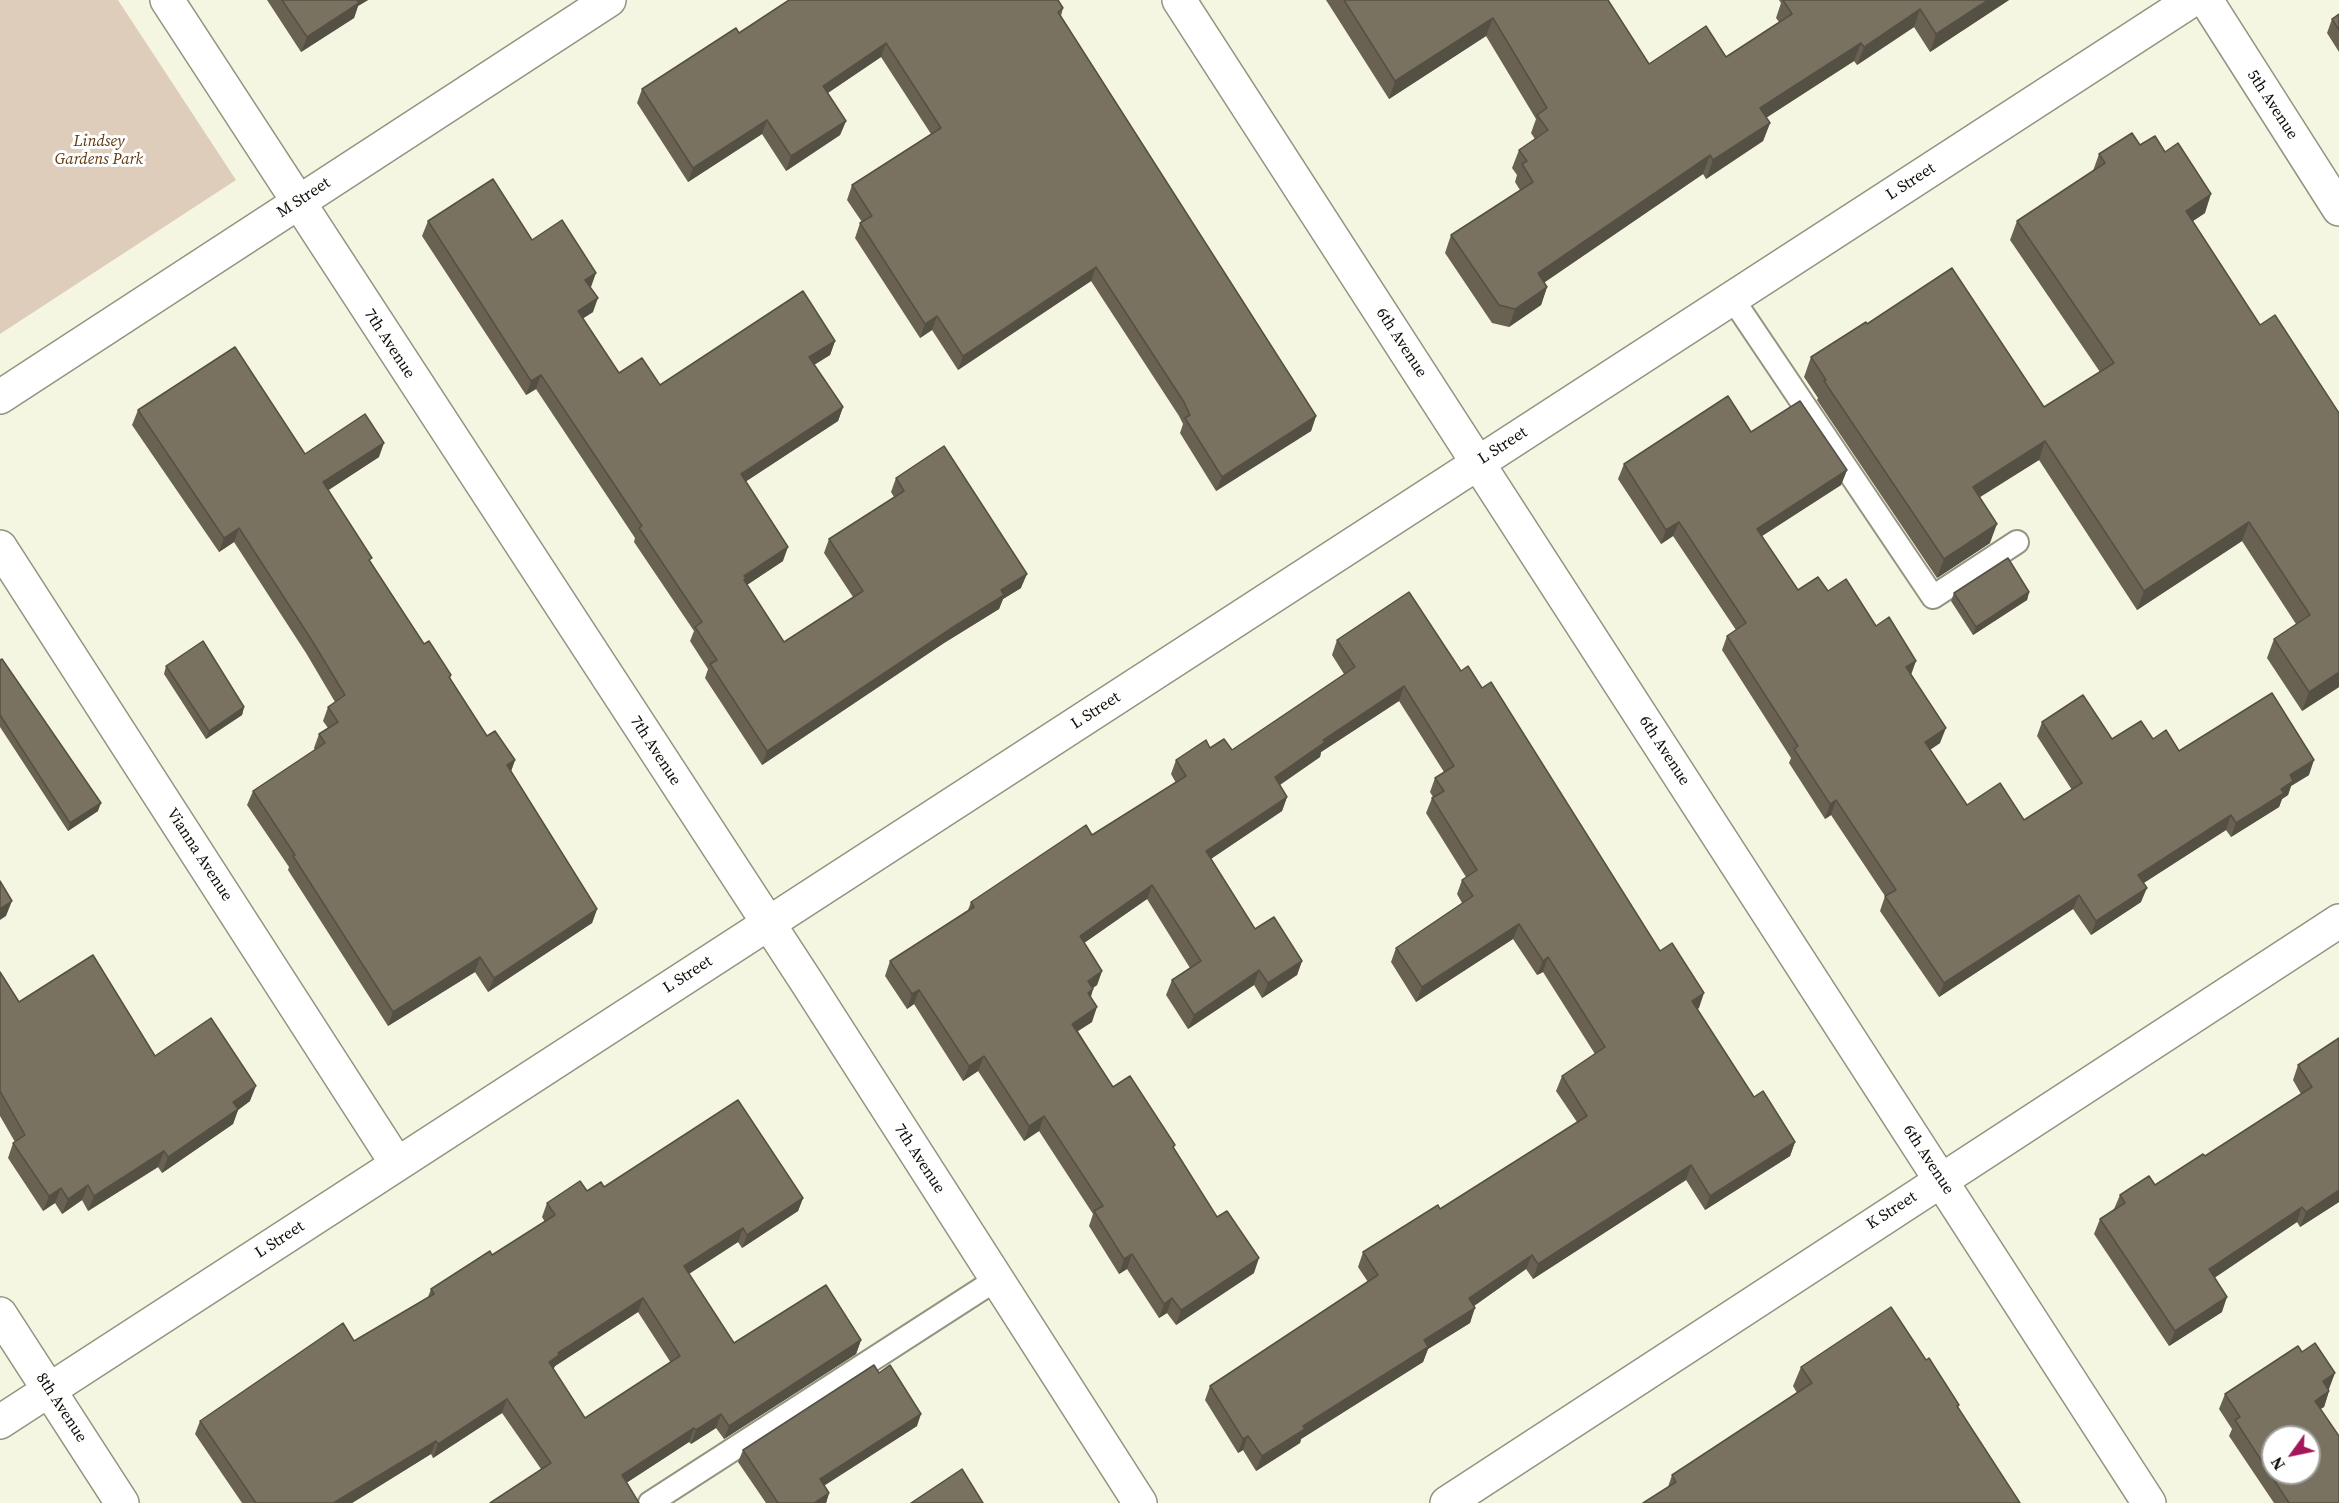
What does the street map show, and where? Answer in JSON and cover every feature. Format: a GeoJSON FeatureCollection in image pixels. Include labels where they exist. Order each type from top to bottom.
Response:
{"type":"FeatureCollection","features":[{"type":"Feature","properties":{"kind":"street","name":"7th Avenue"},"geometry":{"type":"LineString","coordinates":[[167,0],[768,923],[1140,1503]]}},
{"type":"Feature","properties":{"kind":"street","name":"M Street"},"geometry":{"type":"LineString","coordinates":[[0,397],[609,0]]}},
{"type":"Feature","properties":{"kind":"street","name":"6th Avenue"},"geometry":{"type":"LineString","coordinates":[[1179,0],[2149,1503]]}},
{"type":"Feature","properties":{"kind":"street","name":"L Street"},"geometry":{"type":"LineString","coordinates":[[0,1422],[2192,0]]}},
{"type":"Feature","properties":{"kind":"street","name":"5th Avenue"},"geometry":{"type":"LineString","coordinates":[[2206,0],[2339,208]]}},
{"type":"Feature","properties":{"kind":"street","name":"Vianna Avenue"},"geometry":{"type":"LineString","coordinates":[[0,547],[397,1164]]}},
{"type":"Feature","properties":{"kind":"street","name":"K Street"},"geometry":{"type":"LineString","coordinates":[[1447,1503],[2339,921]]}},
{"type":"Feature","properties":{"kind":"street","name":"8th Avenue"},"geometry":{"type":"LineString","coordinates":[[0,1314],[122,1503]]}},
{"type":"Feature","properties":{"kind":"lane"},"geometry":{"type":"LineString","coordinates":[[1732,298],[1933,597],[2017,542]]}},
{"type":"Feature","properties":{"kind":"lane"},"geometry":{"type":"LineString","coordinates":[[650,1503],[997,1279]]}},
{"type":"Feature","properties":{"kind":"green space","name":"Lindsey Gardens Park"},"geometry":{"type":"Polygon","coordinates":[[[0,0],[118,0],[236,180],[0,334],[0,0]]]}},
{"type":"Feature","properties":{"kind":"building"},"geometry":{"type":"Polygon","coordinates":[[[282,0],[357,0],[359,3],[307,37],[282,0]]]}},
{"type":"Feature","properties":{"kind":"building"},"geometry":{"type":"Polygon","coordinates":[[[789,0],[1058,0],[1063,8],[1058,12],[1316,416],[1222,477],[1185,418],[1190,415],[1184,402],[1096,267],[963,356],[937,316],[925,324],[860,223],[872,216],[852,185],[941,128],[886,43],[823,86],[846,121],[791,156],[767,120],[693,168],[642,89],[736,28],[739,33],[789,0]]]}},
{"type":"Feature","properties":{"kind":"building"},"geometry":{"type":"Polygon","coordinates":[[[1344,0],[1608,0],[1649,64],[1706,26],[1726,57],[1792,14],[1783,0],[1988,0],[1936,34],[1920,9],[1864,47],[1861,43],[1760,108],[1770,123],[1713,160],[1710,155],[1538,273],[1547,287],[1515,309],[1499,305],[1451,235],[1533,182],[1522,164],[1527,161],[1519,150],[1548,130],[1537,115],[1547,108],[1493,18],[1395,81],[1344,0]]]}},
{"type":"Feature","properties":{"kind":"building"},"geometry":{"type":"Polygon","coordinates":[[[2339,14],[2339,30],[2332,19],[2339,14]]]}},
{"type":"Feature","properties":{"kind":"building"},"geometry":{"type":"Polygon","coordinates":[[[2132,133],[2140,145],[2155,136],[2165,152],[2178,143],[2211,194],[2186,211],[2260,325],[2275,315],[2339,413],[2339,672],[2309,692],[2274,639],[2310,615],[2249,522],[2144,591],[2045,441],[1973,487],[1997,524],[1944,559],[1824,381],[1826,380],[1811,357],[1866,322],[1867,324],[1952,268],[2044,407],[2114,363],[2017,221],[2105,163],[2099,154],[2132,133]]]}},
{"type":"Feature","properties":{"kind":"building"},"geometry":{"type":"Polygon","coordinates":[[[493,179],[532,240],[562,220],[596,273],[585,280],[598,298],[578,311],[619,373],[642,358],[660,385],[803,291],[835,341],[809,357],[843,407],[741,474],[788,547],[744,576],[746,578],[744,580],[784,642],[863,591],[829,539],[904,491],[896,478],[944,446],[1027,574],[1001,590],[1004,595],[767,751],[710,664],[717,660],[695,627],[702,622],[639,528],[642,526],[541,375],[531,381],[428,221],[493,179]]]}},
{"type":"Feature","properties":{"kind":"building"},"geometry":{"type":"Polygon","coordinates":[[[235,347],[305,454],[365,414],[384,443],[323,482],[372,558],[369,560],[424,644],[429,641],[487,736],[495,731],[515,760],[507,765],[597,909],[494,978],[480,957],[393,1012],[253,791],[325,743],[319,734],[338,722],[328,707],[345,695],[239,528],[224,538],[138,410],[235,347]]]}},
{"type":"Feature","properties":{"kind":"building"},"geometry":{"type":"Polygon","coordinates":[[[1728,396],[1751,432],[1800,401],[1847,470],[1757,529],[1798,590],[1818,577],[1828,591],[1846,579],[1876,626],[1889,617],[1916,661],[1906,667],[1946,728],[1925,742],[1967,805],[2000,783],[2024,820],[2082,783],[2042,722],[2083,695],[2112,739],[2141,721],[2153,739],[2166,730],[2179,751],[2272,693],[2314,760],[2290,775],[2293,781],[2281,789],[2284,793],[2236,823],[2231,815],[2138,875],[2147,888],[2096,921],[2079,895],[1944,983],[1885,896],[1896,890],[1836,800],[1830,804],[1794,749],[1798,746],[1727,636],[1746,623],[1679,522],[1666,530],[1624,464],[1728,396]]]}},
{"type":"Feature","properties":{"kind":"building"},"geometry":{"type":"Polygon","coordinates":[[[2008,558],[2029,592],[1976,627],[1954,593],[2008,558]]]}},
{"type":"Feature","properties":{"kind":"building"},"geometry":{"type":"Polygon","coordinates":[[[1409,592],[1461,671],[1468,666],[1482,688],[1491,682],[1660,951],[1672,943],[1704,993],[1692,1001],[1754,1097],[1763,1091],[1795,1142],[1710,1196],[1691,1165],[1538,1264],[1532,1255],[1469,1298],[1475,1308],[1424,1340],[1428,1347],[1303,1426],[1305,1429],[1262,1456],[1248,1436],[1243,1439],[1210,1386],[1378,1275],[1363,1252],[1438,1205],[1440,1209],[1587,1116],[1562,1076],[1605,1047],[1548,957],[1543,961],[1519,924],[1422,987],[1396,948],[1473,896],[1462,880],[1477,870],[1432,798],[1444,791],[1435,778],[1454,766],[1404,686],[1323,740],[1325,742],[1275,777],[1287,797],[1206,851],[1255,929],[1274,917],[1302,961],[1268,983],[1259,970],[1194,1015],[1172,980],[1201,961],[1152,885],[1080,936],[1102,971],[1088,981],[1093,989],[1088,993],[1097,1007],[1072,1024],[1113,1087],[1130,1076],[1175,1145],[1173,1147],[1217,1217],[1227,1211],[1259,1258],[1181,1310],[1172,1298],[1164,1304],[1132,1254],[1124,1259],[1094,1211],[1103,1206],[1044,1116],[1029,1126],[984,1056],[969,1066],[919,990],[912,994],[890,961],[974,907],[971,902],[1086,825],[1092,835],[1186,776],[1176,760],[1206,740],[1210,748],[1224,739],[1232,750],[1355,667],[1337,640],[1409,592]]]}},
{"type":"Feature","properties":{"kind":"building"},"geometry":{"type":"Polygon","coordinates":[[[203,641],[244,707],[209,731],[166,666],[203,641]]]}},
{"type":"Feature","properties":{"kind":"building"},"geometry":{"type":"Polygon","coordinates":[[[2,659],[101,803],[70,823],[0,715],[0,660],[2,659]]]}},
{"type":"Feature","properties":{"kind":"building"},"geometry":{"type":"Polygon","coordinates":[[[0,881],[12,901],[0,909],[0,881]]]}},
{"type":"Feature","properties":{"kind":"building"},"geometry":{"type":"Polygon","coordinates":[[[93,955],[155,1056],[211,1018],[256,1086],[233,1102],[238,1109],[168,1157],[164,1151],[94,1196],[88,1185],[68,1199],[61,1188],[49,1196],[13,1143],[25,1135],[0,1091],[0,972],[19,1002],[93,955]]]}},
{"type":"Feature","properties":{"kind":"building"},"geometry":{"type":"Polygon","coordinates":[[[2339,1038],[2339,1190],[2306,1212],[2302,1207],[2209,1269],[2227,1297],[2175,1331],[2100,1219],[2125,1203],[2120,1195],[2149,1176],[2155,1185],[2203,1154],[2205,1156],[2312,1087],[2298,1065],[2339,1038]]]}},
{"type":"Feature","properties":{"kind":"building"},"geometry":{"type":"Polygon","coordinates":[[[738,1100],[803,1198],[747,1235],[743,1228],[684,1266],[734,1343],[826,1285],[861,1340],[729,1426],[721,1414],[696,1430],[694,1428],[622,1475],[639,1503],[490,1503],[551,1463],[507,1399],[438,1444],[436,1441],[336,1503],[256,1503],[200,1421],[343,1323],[354,1341],[434,1294],[431,1289],[490,1251],[492,1255],[555,1215],[547,1203],[580,1181],[587,1191],[601,1182],[604,1187],[738,1100]],[[643,1298],[558,1353],[559,1355],[549,1362],[585,1418],[680,1356],[643,1298]]]}},
{"type":"Feature","properties":{"kind":"building"},"geometry":{"type":"Polygon","coordinates":[[[1891,1307],[1926,1360],[1929,1358],[2020,1503],[1643,1503],[1676,1482],[1672,1475],[1812,1383],[1801,1367],[1891,1307]]]}},
{"type":"Feature","properties":{"kind":"building"},"geometry":{"type":"Polygon","coordinates":[[[2315,1343],[2335,1373],[2323,1381],[2329,1391],[2315,1401],[2339,1436],[2339,1503],[2289,1503],[2277,1485],[2321,1485],[2321,1425],[2261,1425],[2261,1460],[2235,1420],[2240,1417],[2225,1394],[2298,1346],[2302,1352],[2315,1343]]]}},
{"type":"Feature","properties":{"kind":"building"},"geometry":{"type":"Polygon","coordinates":[[[874,1365],[879,1373],[890,1365],[921,1414],[820,1479],[829,1493],[814,1503],[778,1503],[743,1450],[874,1365]]]}},
{"type":"Feature","properties":{"kind":"building"},"geometry":{"type":"Polygon","coordinates":[[[962,1469],[983,1503],[911,1503],[962,1469]]]}}]}
